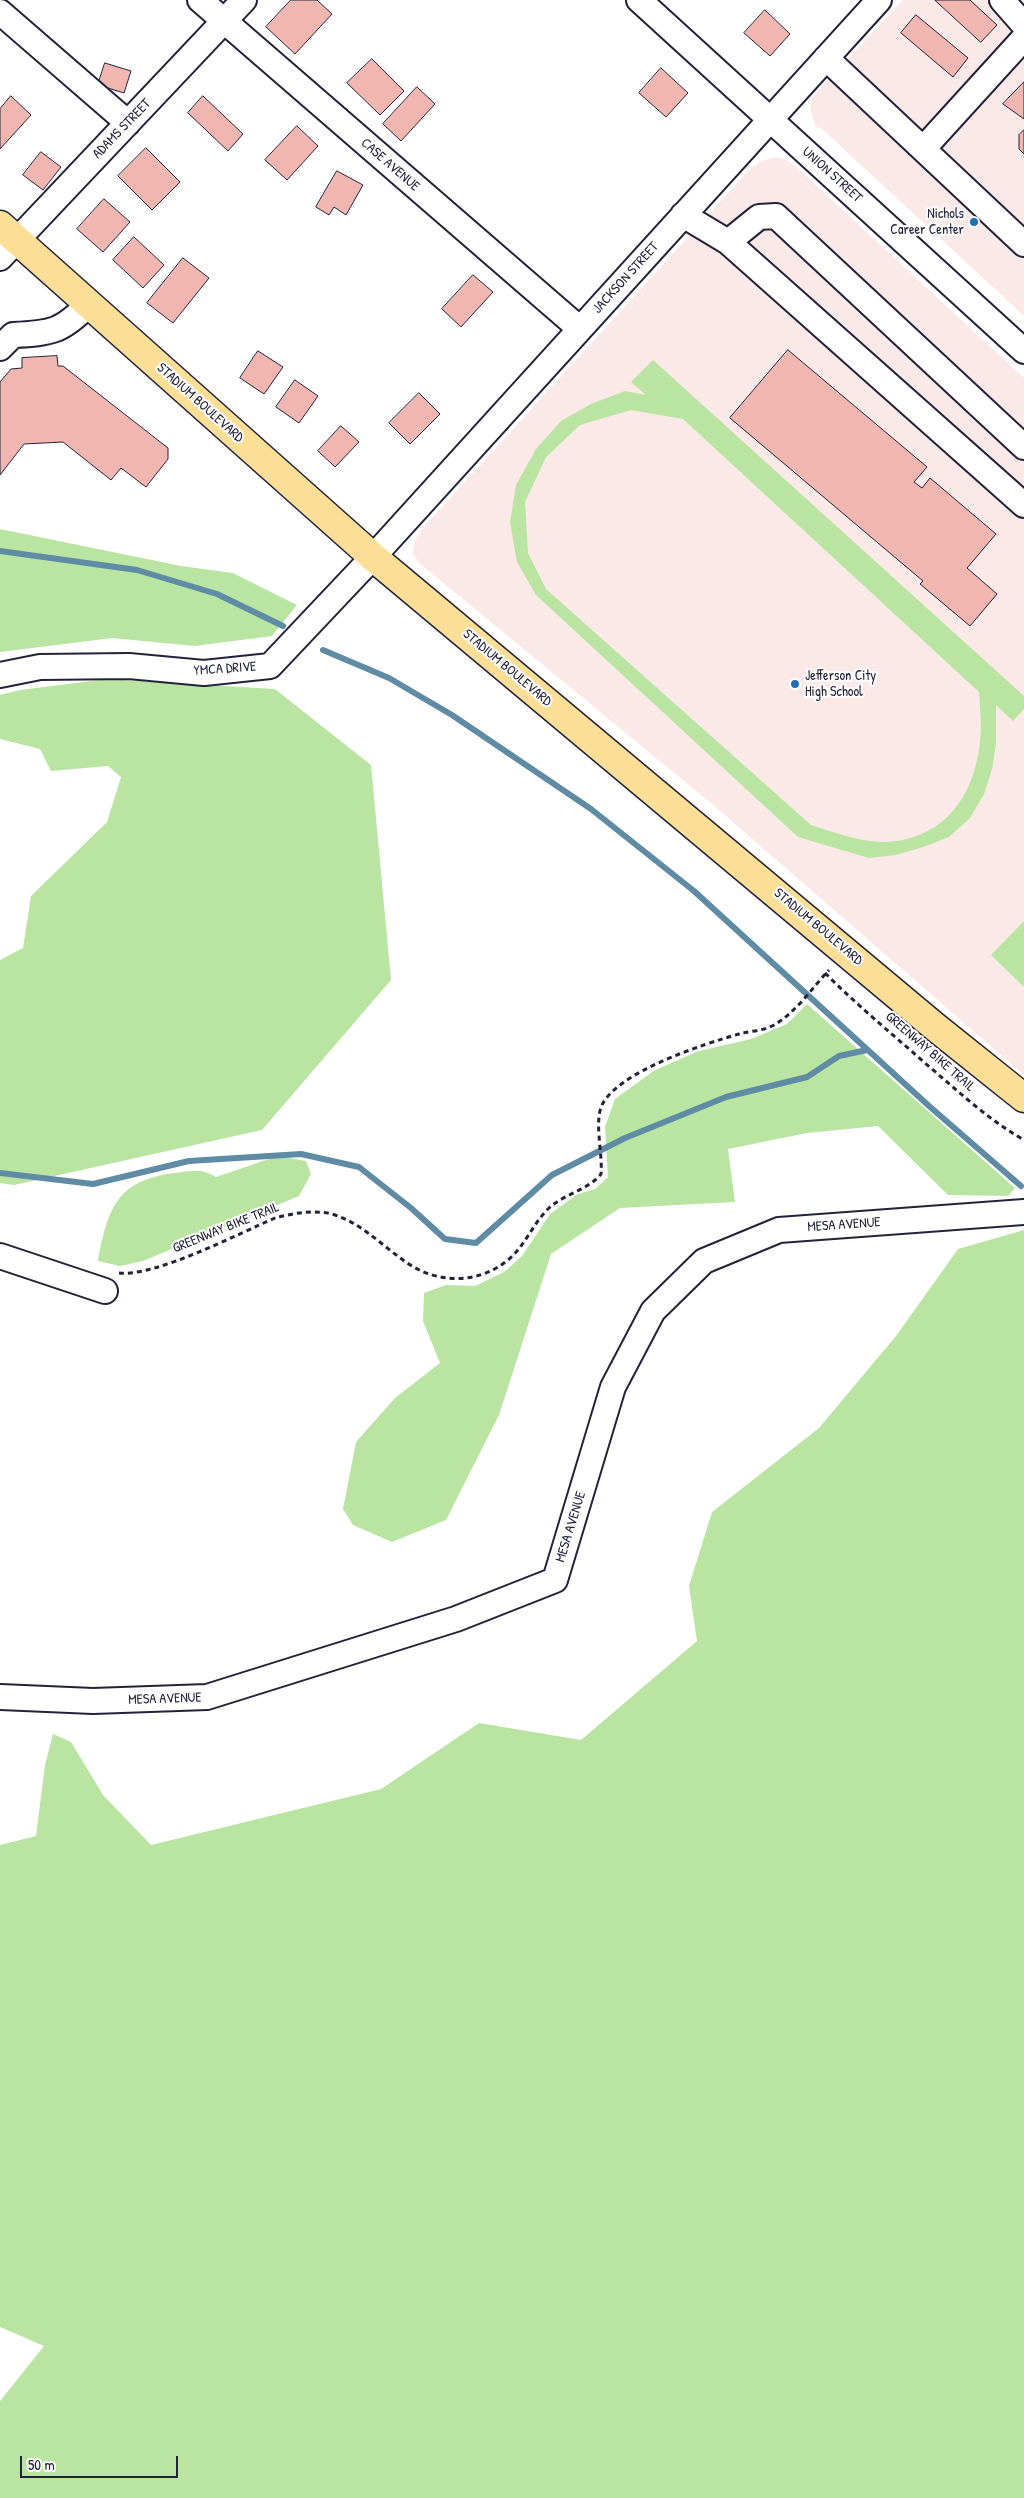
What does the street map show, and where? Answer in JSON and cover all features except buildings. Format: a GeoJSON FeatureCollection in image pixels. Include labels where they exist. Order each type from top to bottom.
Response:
{"type":"FeatureCollection","features":[{"type":"Feature","properties":{"kind":"main road","name":"STADIUM BOULEVARD"},"geometry":{"type":"LineString","coordinates":[[6,241],[89,304],[373,556],[941,1032],[1024,1098]]}},
{"type":"Feature","properties":{"kind":"street","name":"CASE AVENUE"},"geometry":{"type":"LineString","coordinates":[[200,0],[580,329]]}},
{"type":"Feature","properties":{"kind":"street","name":"ADAMS STREET"},"geometry":{"type":"LineString","coordinates":[[6,241],[128,123],[244,0]]}},
{"type":"Feature","properties":{"kind":"street","name":"UNION STREET"},"geometry":{"type":"LineString","coordinates":[[639,0],[1024,350]]}},
{"type":"Feature","properties":{"kind":"street","name":"JACKSON STREET"},"geometry":{"type":"LineString","coordinates":[[373,556],[879,0]]}},
{"type":"Feature","properties":{"kind":"street"},"geometry":{"type":"LineString","coordinates":[[1002,0],[1024,24]]}},
{"type":"Feature","properties":{"kind":"street"},"geometry":{"type":"LineString","coordinates":[[0,12],[128,123]]}},
{"type":"Feature","properties":{"kind":"street"},"geometry":{"type":"LineString","coordinates":[[923,149],[1024,38]]}},
{"type":"Feature","properties":{"kind":"street"},"geometry":{"type":"LineString","coordinates":[[826,58],[1024,244]]}},
{"type":"Feature","properties":{"kind":"street"},"geometry":{"type":"LineString","coordinates":[[683,215],[728,242],[1024,505]]}},
{"type":"Feature","properties":{"kind":"street"},"geometry":{"type":"LineString","coordinates":[[728,242],[760,218],[776,216],[1024,447]]}},
{"type":"Feature","properties":{"kind":"street"},"geometry":{"type":"LineString","coordinates":[[4,335],[47,333],[70,323],[89,304]]}},
{"type":"Feature","properties":{"kind":"street","name":"YMCA DRIVE"},"geometry":{"type":"LineString","coordinates":[[0,675],[40,668],[129,666],[204,673],[270,666],[373,556]]}},
{"type":"Feature","properties":{"kind":"street","name":"MESA AVENUE"},"geometry":{"type":"LineString","coordinates":[[0,1697],[93,1702],[207,1697],[456,1620],[555,1580],[613,1387],[653,1311],[704,1261],[779,1230],[1024,1212]]}},
{"type":"Feature","properties":{"kind":"street"},"geometry":{"type":"LineString","coordinates":[[0,1256],[108,1282]]}},
{"type":"Feature","properties":{"kind":"path","name":"GREENWAY BIKE TRAIL"},"geometry":{"type":"LineString","coordinates":[[108,1282],[129,1274],[154,1269],[275,1218],[296,1213],[334,1215],[349,1221],[412,1266],[426,1273],[441,1277],[471,1279],[485,1274],[508,1260],[518,1251],[548,1208],[595,1181],[601,1174],[600,1122],[602,1106],[611,1094],[662,1060],[697,1047],[771,1026],[794,1008],[826,973],[847,995],[999,1126],[1024,1140]]}},
{"type":"Feature","properties":{"kind":"shaded area","name":"Nichols Career Center"},"geometry":{"type":"Polygon","coordinates":[[[903,0],[1024,0],[1024,316],[822,129],[815,126],[810,107],[812,97],[903,0]]]}},
{"type":"Feature","properties":{"kind":"shaded area","name":"Jefferson City High School"},"geometry":{"type":"Polygon","coordinates":[[[779,157],[792,163],[1024,378],[1024,1075],[712,804],[419,563],[413,554],[414,542],[423,528],[751,168],[763,160],[779,157]]]}},
{"type":"Feature","properties":{"kind":"green space"},"geometry":{"type":"Polygon","coordinates":[[[653,360],[1024,696],[1024,709],[1013,721],[996,705],[996,744],[992,769],[984,794],[970,818],[949,837],[896,855],[869,858],[798,837],[536,595],[517,562],[510,522],[516,485],[536,449],[561,421],[591,404],[625,391],[646,395],[631,382],[653,360]],[[631,410],[580,425],[546,457],[525,502],[528,553],[546,589],[811,825],[858,839],[886,842],[906,839],[924,833],[940,824],[953,812],[963,797],[977,762],[981,730],[979,692],[683,419],[631,410]]]}},
{"type":"Feature","properties":{"kind":"green space"},"geometry":{"type":"Polygon","coordinates":[[[0,529],[181,566],[233,573],[297,605],[272,636],[195,646],[112,638],[0,652],[0,529]]]}},
{"type":"Feature","properties":{"kind":"green space"},"geometry":{"type":"Polygon","coordinates":[[[107,679],[275,689],[371,765],[391,980],[262,1130],[14,1185],[0,1183],[0,960],[23,948],[31,896],[107,822],[121,777],[108,766],[51,771],[40,749],[0,739],[0,695],[20,690],[107,679]]]}},
{"type":"Feature","properties":{"kind":"green space"},"geometry":{"type":"Polygon","coordinates":[[[1024,921],[1024,987],[991,955],[1024,921]]]}},
{"type":"Feature","properties":{"kind":"green space"},"geometry":{"type":"Polygon","coordinates":[[[807,1004],[1015,1188],[1008,1196],[948,1195],[878,1126],[807,1133],[728,1149],[735,1202],[620,1208],[551,1254],[499,1415],[446,1520],[392,1542],[353,1525],[343,1509],[356,1442],[395,1398],[440,1363],[423,1321],[424,1293],[446,1285],[475,1286],[504,1272],[522,1256],[550,1214],[578,1194],[595,1189],[608,1177],[605,1127],[615,1099],[655,1070],[699,1051],[751,1039],[787,1024],[807,1004]]]}},
{"type":"Feature","properties":{"kind":"green space"},"geometry":{"type":"Polygon","coordinates":[[[278,1156],[306,1161],[311,1174],[299,1196],[143,1261],[120,1266],[98,1261],[111,1212],[127,1190],[139,1182],[155,1177],[192,1171],[205,1172],[216,1177],[278,1156]]]}},
{"type":"Feature","properties":{"kind":"green space"},"geometry":{"type":"Polygon","coordinates":[[[1024,1230],[1024,2498],[0,2498],[0,2401],[44,2346],[0,2327],[0,1845],[36,1836],[45,1765],[53,1734],[71,1742],[103,1795],[151,1845],[381,1789],[479,1723],[581,1740],[697,1641],[689,1586],[712,1512],[819,1428],[896,1336],[958,1249],[1024,1230]]]}},
{"type":"Feature","properties":{"kind":"waterway"},"geometry":{"type":"LineString","coordinates":[[0,551],[137,570],[217,594],[283,626]]}},
{"type":"Feature","properties":{"kind":"waterway"},"geometry":{"type":"LineString","coordinates":[[323,650],[389,678],[452,715],[591,809],[694,891],[929,1106],[1021,1186]]}},
{"type":"Feature","properties":{"kind":"waterway"},"geometry":{"type":"LineString","coordinates":[[0,1173],[93,1184],[189,1161],[301,1154],[359,1167],[411,1208],[445,1239],[476,1243],[552,1175],[625,1138],[726,1097],[807,1077],[839,1056],[867,1050]]}},
{"type":"Feature","properties":{"kind":"place","name":"Nichols Career Center"},"geometry":{"type":"Point","coordinates":[974,222]}},
{"type":"Feature","properties":{"kind":"place","name":"Jefferson City High School"},"geometry":{"type":"Point","coordinates":[795,684]}}]}
